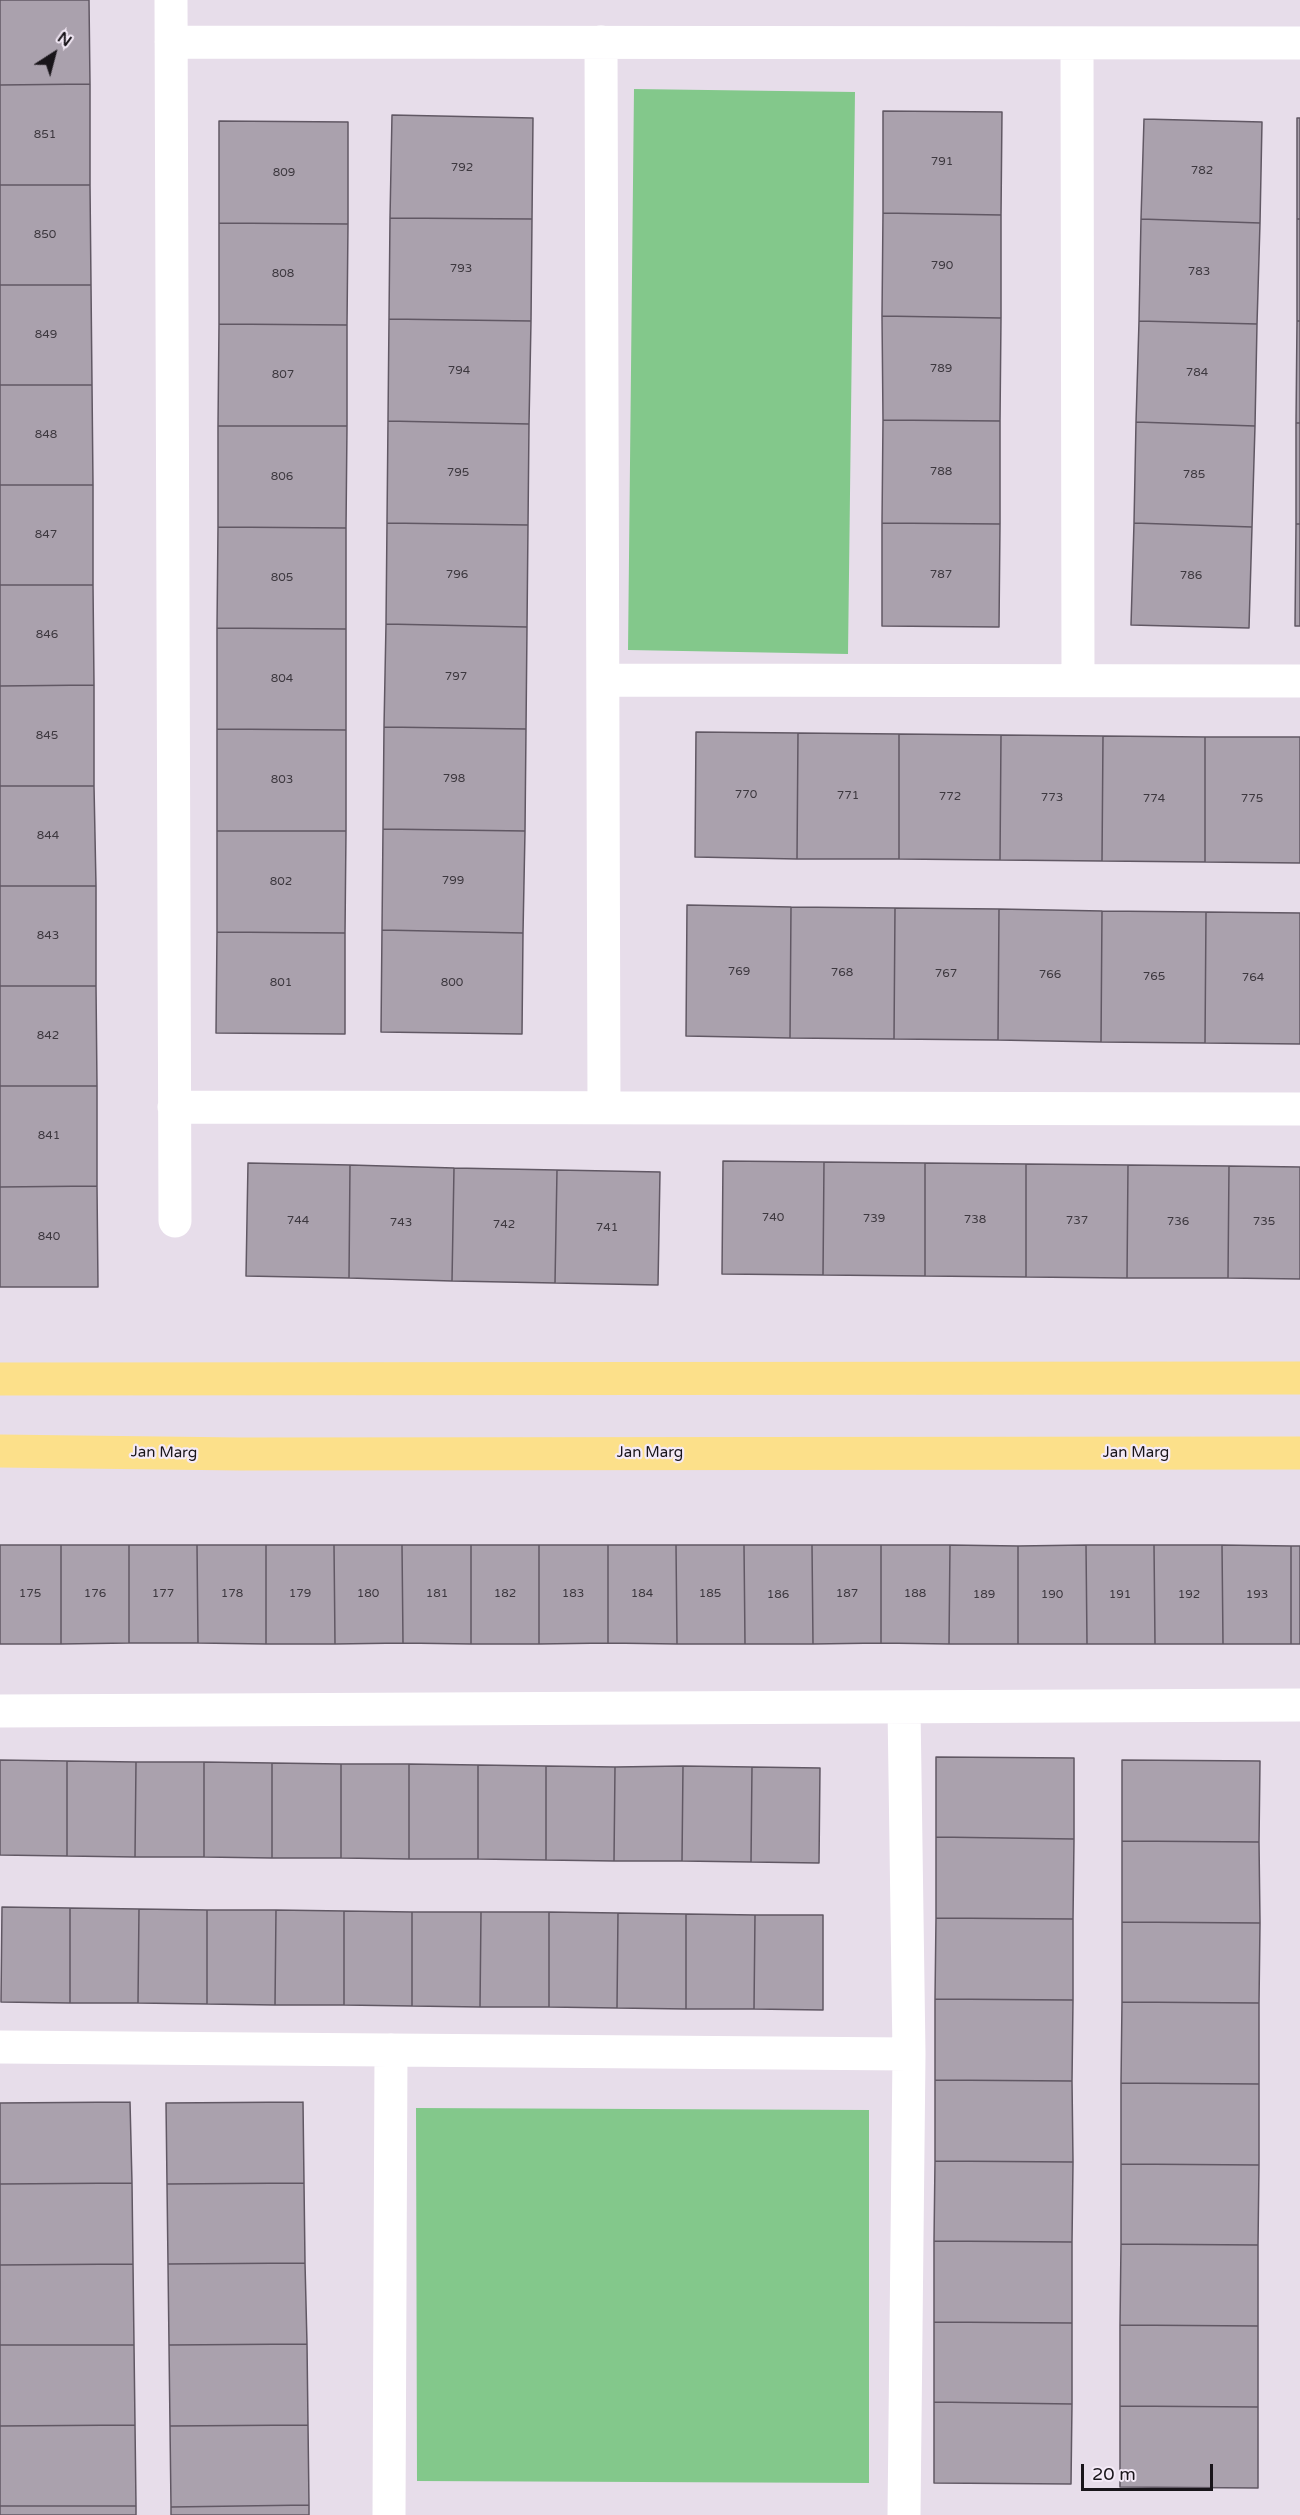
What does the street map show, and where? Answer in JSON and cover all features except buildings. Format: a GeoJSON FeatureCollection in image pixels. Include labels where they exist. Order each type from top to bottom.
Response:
{"type":"FeatureCollection","features":[{"type":"Feature","properties":{"kind":"main road"},"geometry":{"type":"LineString","coordinates":[[0,1379],[1300,1378]]}},
{"type":"Feature","properties":{"kind":"main road","name":"Jan Marg"},"geometry":{"type":"LineString","coordinates":[[0,1450],[241,1454],[1300,1452]]}},
{"type":"Feature","properties":{"kind":"street"},"geometry":{"type":"LineString","coordinates":[[171,0],[174,1221]]}},
{"type":"Feature","properties":{"kind":"street"},"geometry":{"type":"LineString","coordinates":[[171,42],[1300,43]]}},
{"type":"Feature","properties":{"kind":"street"},"geometry":{"type":"LineString","coordinates":[[601,42],[604,1108]]}},
{"type":"Feature","properties":{"kind":"street"},"geometry":{"type":"LineString","coordinates":[[1077,43],[1078,680]]}},
{"type":"Feature","properties":{"kind":"street"},"geometry":{"type":"LineString","coordinates":[[603,680],[1300,681]]}},
{"type":"Feature","properties":{"kind":"street"},"geometry":{"type":"LineString","coordinates":[[174,1107],[1300,1109]]}},
{"type":"Feature","properties":{"kind":"street"},"geometry":{"type":"LineString","coordinates":[[0,1712],[1300,1705]]}},
{"type":"Feature","properties":{"kind":"street"},"geometry":{"type":"LineString","coordinates":[[904,1707],[909,2054],[904,2515]]}},
{"type":"Feature","properties":{"kind":"street"},"geometry":{"type":"LineString","coordinates":[[0,2048],[909,2054]]}},
{"type":"Feature","properties":{"kind":"street"},"geometry":{"type":"LineString","coordinates":[[389,2515],[391,2050]]}},
{"type":"Feature","properties":{"kind":"green space"},"geometry":{"type":"Polygon","coordinates":[[[634,89],[855,92],[848,654],[628,650],[634,89]]]}},
{"type":"Feature","properties":{"kind":"green space"},"geometry":{"type":"Polygon","coordinates":[[[416,2108],[869,2110],[869,2483],[417,2481],[416,2108]]]}}]}
